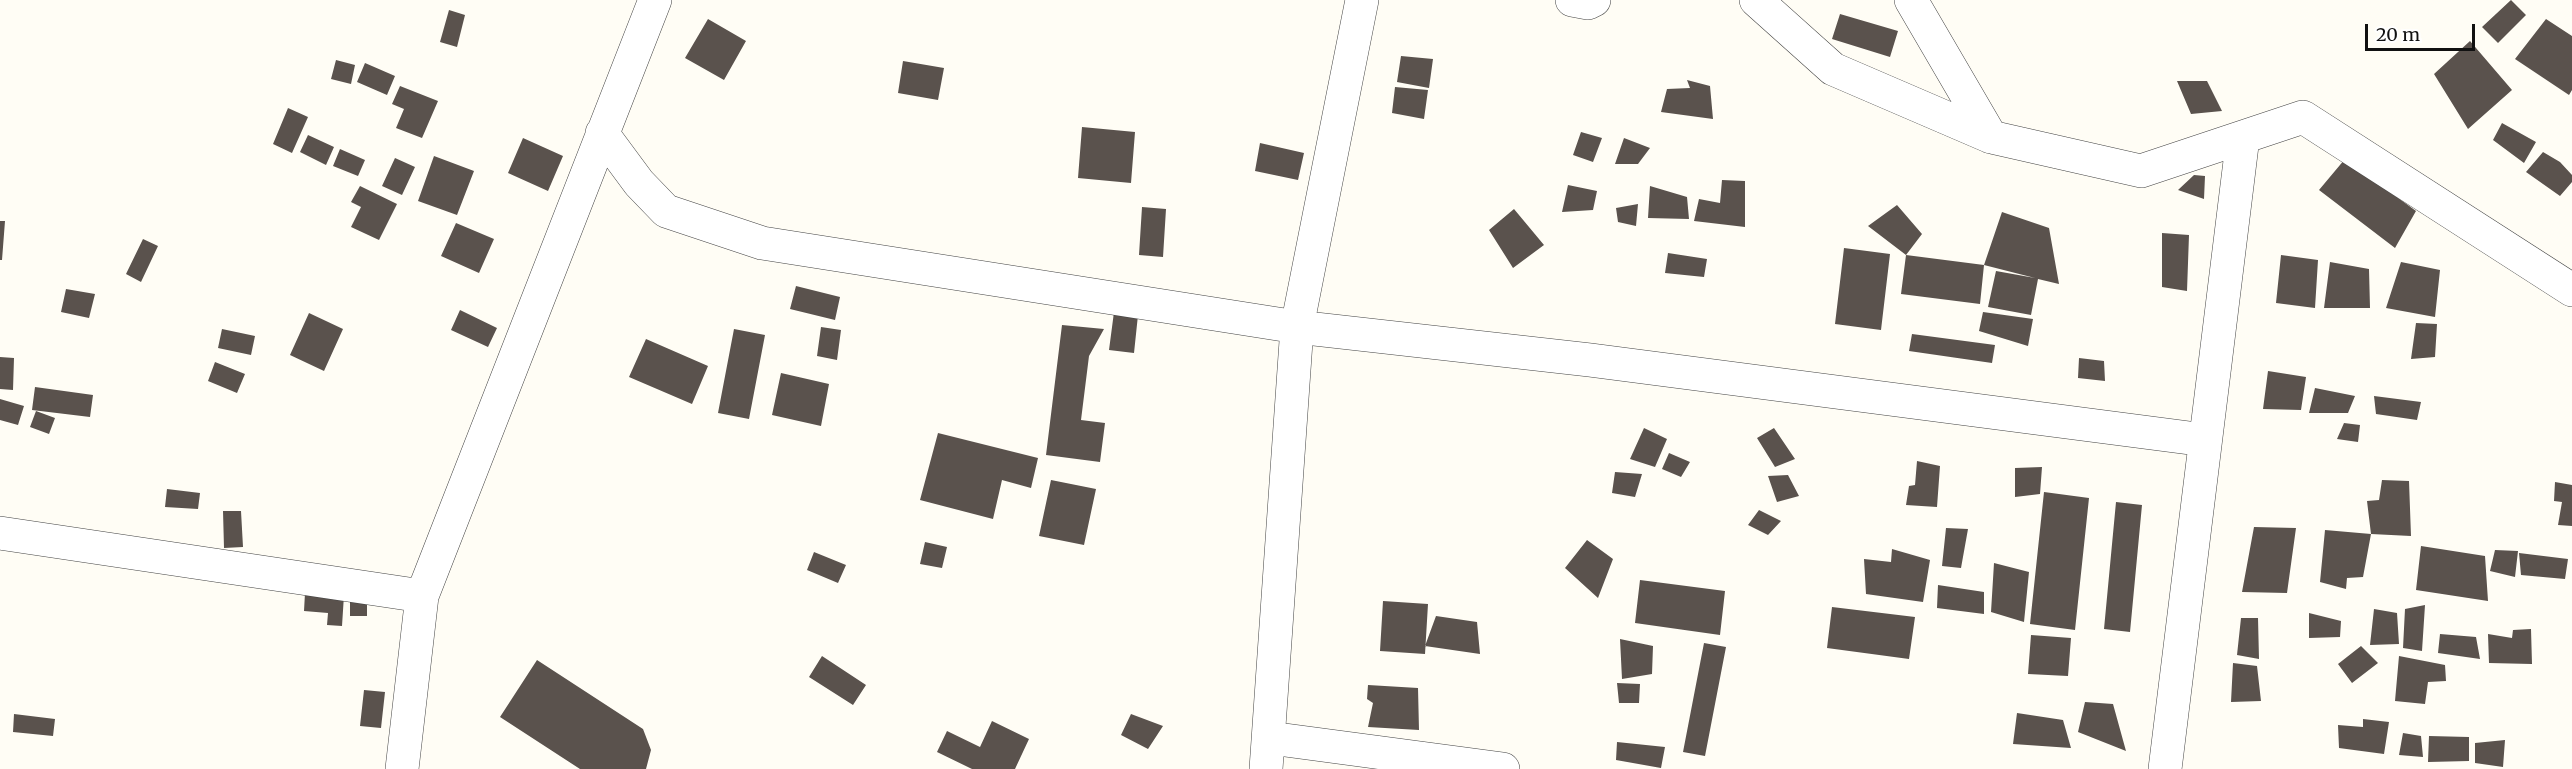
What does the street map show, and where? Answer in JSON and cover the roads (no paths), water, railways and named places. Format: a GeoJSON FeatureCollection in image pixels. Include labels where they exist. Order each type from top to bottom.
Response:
{"type":"FeatureCollection","features":[{"type":"Feature","properties":{"kind":"street"},"geometry":{"type":"LineString","coordinates":[[402,769],[422,596],[655,0]]}},
{"type":"Feature","properties":{"kind":"street"},"geometry":{"type":"LineString","coordinates":[[1362,0],[1297,327],[1268,753],[1503,769]]}},
{"type":"Feature","properties":{"kind":"street"},"geometry":{"type":"LineString","coordinates":[[1572,0],[1588,3],[1594,0]]}},
{"type":"Feature","properties":{"kind":"street"},"geometry":{"type":"LineString","coordinates":[[1756,0],[1833,69],[1991,137],[2141,171],[2303,117],[2572,290]]}},
{"type":"Feature","properties":{"kind":"street"},"geometry":{"type":"LineString","coordinates":[[1911,0],[1991,137]]}},
{"type":"Feature","properties":{"kind":"street"},"geometry":{"type":"LineString","coordinates":[[602,133],[639,183],[666,211],[762,243],[1297,327],[1590,360],[2205,440]]}},
{"type":"Feature","properties":{"kind":"street"},"geometry":{"type":"LineString","coordinates":[[2165,769],[2243,137]]}},
{"type":"Feature","properties":{"kind":"street"},"geometry":{"type":"LineString","coordinates":[[0,533],[422,596]]}}]}
